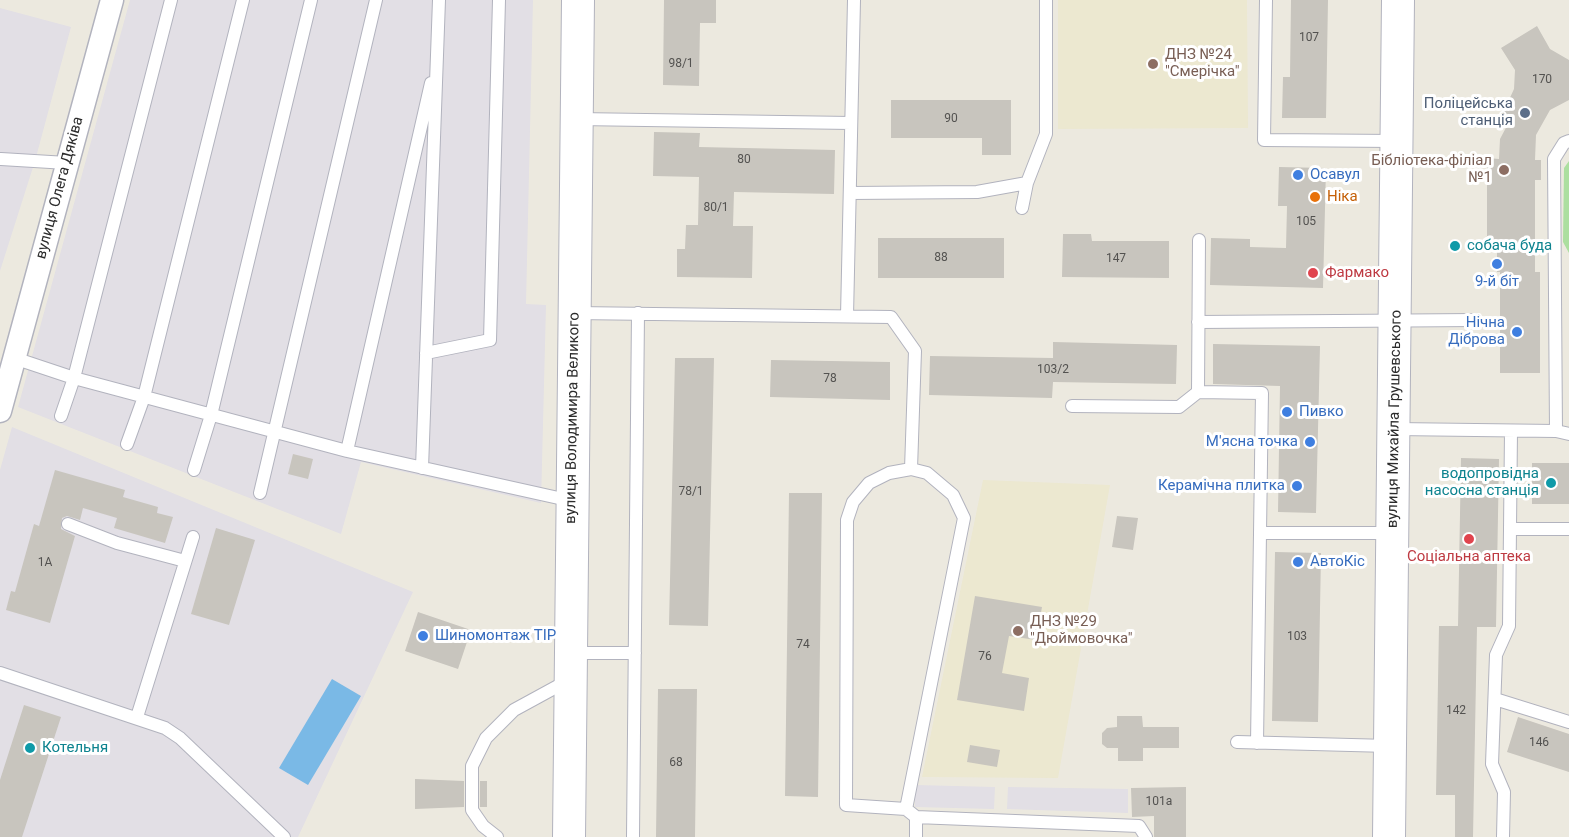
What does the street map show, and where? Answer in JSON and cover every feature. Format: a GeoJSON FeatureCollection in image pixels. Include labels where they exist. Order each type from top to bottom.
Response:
{"type":"FeatureCollection","features":[{"type":"Feature","properties":{"kind":"street","name":"вулиця Олега Дяківа"},"geometry":{"type":"LineString","coordinates":[[0,411],[8,368],[112,0]]}},
{"type":"Feature","properties":{"kind":"street","name":"вулиця Володимира Великого"},"geometry":{"type":"LineString","coordinates":[[569,837],[578,0]]}},
{"type":"Feature","properties":{"kind":"street","name":"вулиця Михайла Грушевського"},"geometry":{"type":"LineString","coordinates":[[1389,837],[1398,0]]}},
{"type":"Feature","properties":{"kind":"lane"},"geometry":{"type":"LineString","coordinates":[[61,416],[74,378],[171,0]]}},
{"type":"Feature","properties":{"kind":"lane"},"geometry":{"type":"LineString","coordinates":[[127,444],[144,397],[243,0]]}},
{"type":"Feature","properties":{"kind":"lane"},"geometry":{"type":"LineString","coordinates":[[194,470],[211,415],[311,0]]}},
{"type":"Feature","properties":{"kind":"lane"},"geometry":{"type":"LineString","coordinates":[[260,493],[376,0]]}},
{"type":"Feature","properties":{"kind":"lane"},"geometry":{"type":"LineString","coordinates":[[422,468],[439,0]]}},
{"type":"Feature","properties":{"kind":"lane"},"geometry":{"type":"LineString","coordinates":[[426,353],[490,340],[499,0]]}},
{"type":"Feature","properties":{"kind":"lane"},"geometry":{"type":"LineString","coordinates":[[847,316],[854,0]]}},
{"type":"Feature","properties":{"kind":"lane"},"geometry":{"type":"LineString","coordinates":[[1022,208],[1027,183],[1046,134],[1046,0]]}},
{"type":"Feature","properties":{"kind":"lane"},"geometry":{"type":"LineString","coordinates":[[1266,0],[1264,140],[1398,141]]}},
{"type":"Feature","properties":{"kind":"lane"},"geometry":{"type":"LineString","coordinates":[[347,451],[437,53]]}},
{"type":"Feature","properties":{"kind":"lane"},"geometry":{"type":"LineString","coordinates":[[575,119],[851,123]]}},
{"type":"Feature","properties":{"kind":"lane"},"geometry":{"type":"LineString","coordinates":[[1556,431],[1554,159],[1564,144],[1569,141]]}},
{"type":"Feature","properties":{"kind":"lane"},"geometry":{"type":"LineString","coordinates":[[1,159],[67,163]]}},
{"type":"Feature","properties":{"kind":"lane"},"geometry":{"type":"LineString","coordinates":[[850,194],[977,192],[1027,183]]}},
{"type":"Feature","properties":{"kind":"lane"},"geometry":{"type":"LineString","coordinates":[[1198,240],[1198,392]]}},
{"type":"Feature","properties":{"kind":"lane"},"geometry":{"type":"LineString","coordinates":[[1555,269],[1569,269]]}},
{"type":"Feature","properties":{"kind":"lane"},"geometry":{"type":"LineString","coordinates":[[574,313],[891,317],[915,351],[911,470]]}},
{"type":"Feature","properties":{"kind":"lane"},"geometry":{"type":"LineString","coordinates":[[633,837],[638,313]]}},
{"type":"Feature","properties":{"kind":"lane"},"geometry":{"type":"LineString","coordinates":[[1198,322],[1476,320]]}},
{"type":"Feature","properties":{"kind":"lane"},"geometry":{"type":"LineString","coordinates":[[8,368],[74,378],[347,451],[572,501]]}},
{"type":"Feature","properties":{"kind":"lane"},"geometry":{"type":"LineString","coordinates":[[1072,406],[1179,407],[1198,392],[1262,393],[1257,743]]}},
{"type":"Feature","properties":{"kind":"lane"},"geometry":{"type":"LineString","coordinates":[[1395,429],[1556,431],[1569,434]]}},
{"type":"Feature","properties":{"kind":"lane"},"geometry":{"type":"LineString","coordinates":[[1503,837],[1504,792],[1492,764],[1496,655],[1509,626],[1511,431]]}},
{"type":"Feature","properties":{"kind":"lane"},"geometry":{"type":"LineString","coordinates":[[916,837],[911,813],[964,518],[953,495],[927,473],[911,470],[889,473],[869,483],[853,502],[847,520],[846,805],[911,813],[1139,826],[1146,837]]}},
{"type":"Feature","properties":{"kind":"lane"},"geometry":{"type":"LineString","coordinates":[[68,524],[117,543],[185,561]]}},
{"type":"Feature","properties":{"kind":"lane"},"geometry":{"type":"LineString","coordinates":[[1511,529],[1569,528]]}},
{"type":"Feature","properties":{"kind":"lane"},"geometry":{"type":"LineString","coordinates":[[1260,533],[1393,533]]}},
{"type":"Feature","properties":{"kind":"lane"},"geometry":{"type":"LineString","coordinates":[[137,717],[193,537]]}},
{"type":"Feature","properties":{"kind":"lane"},"geometry":{"type":"LineString","coordinates":[[497,837],[483,826],[472,810],[472,766],[486,738],[514,710],[541,693],[570,666],[635,653]]}},
{"type":"Feature","properties":{"kind":"lane"},"geometry":{"type":"LineString","coordinates":[[0,673],[165,728],[180,738],[284,837]]}},
{"type":"Feature","properties":{"kind":"lane"},"geometry":{"type":"LineString","coordinates":[[1495,699],[1569,722]]}},
{"type":"Feature","properties":{"kind":"lane"},"geometry":{"type":"LineString","coordinates":[[1237,742],[1390,746]]}},
{"type":"Feature","properties":{"kind":"shaded area"},"geometry":{"type":"Polygon","coordinates":[[[130,0],[533,0],[526,304],[546,305],[541,503],[361,462],[341,534],[18,407],[130,0]]]}},
{"type":"Feature","properties":{"kind":"shaded area","name":"ДНЗ №24 \"Смерічка\""},"geometry":{"type":"Polygon","coordinates":[[[1058,0],[1247,0],[1248,128],[1058,129],[1058,0]]]}},
{"type":"Feature","properties":{"kind":"shaded area"},"geometry":{"type":"Polygon","coordinates":[[[0,8],[71,27],[35,161],[0,271],[0,8]]]}},
{"type":"Feature","properties":{"kind":"shaded area"},"geometry":{"type":"Polygon","coordinates":[[[12,427],[413,592],[298,837],[0,837],[0,470],[12,427]]]}},
{"type":"Feature","properties":{"kind":"shaded area","name":"ДНЗ №29 \"Дюймовочка\""},"geometry":{"type":"Polygon","coordinates":[[[983,480],[1110,485],[1058,778],[922,777],[983,480]]]}},
{"type":"Feature","properties":{"kind":"shaded area"},"geometry":{"type":"Polygon","coordinates":[[[915,785],[995,787],[994,809],[915,807],[915,785]]]}},
{"type":"Feature","properties":{"kind":"shaded area"},"geometry":{"type":"Polygon","coordinates":[[[1008,787],[1128,789],[1128,813],[1007,809],[1008,787]]]}},
{"type":"Feature","properties":{"kind":"green space"},"geometry":{"type":"Polygon","coordinates":[[[1569,161],[1569,253],[1563,242],[1564,168],[1569,161]]]}},
{"type":"Feature","properties":{"kind":"water"},"geometry":{"type":"Polygon","coordinates":[[[332,679],[361,696],[308,785],[279,768],[332,679]]]}},
{"type":"Feature","properties":{"kind":"building"},"geometry":{"type":"Polygon","coordinates":[[[664,0],[716,0],[716,23],[700,23],[699,86],[663,85],[664,0]]]}},
{"type":"Feature","properties":{"kind":"building"},"geometry":{"type":"Polygon","coordinates":[[[1291,0],[1328,0],[1326,118],[1282,118],[1283,77],[1290,77],[1291,0]]]}},
{"type":"Feature","properties":{"kind":"building"},"geometry":{"type":"Polygon","coordinates":[[[1537,26],[1550,49],[1569,60],[1569,100],[1550,110],[1536,135],[1535,160],[1541,160],[1541,180],[1535,180],[1535,272],[1540,272],[1540,373],[1500,373],[1500,272],[1497,272],[1497,243],[1492,243],[1491,236],[1487,236],[1487,158],[1499,159],[1500,139],[1510,120],[1502,115],[1514,89],[1515,70],[1501,48],[1537,26]]]}},
{"type":"Feature","properties":{"kind":"building"},"geometry":{"type":"Polygon","coordinates":[[[891,100],[1011,100],[1011,155],[982,155],[982,138],[891,138],[891,100]]]}},
{"type":"Feature","properties":{"kind":"building"},"geometry":{"type":"Polygon","coordinates":[[[654,132],[700,133],[699,147],[835,150],[834,194],[734,192],[733,226],[753,226],[752,278],[677,277],[677,249],[685,249],[686,225],[698,225],[699,177],[653,176],[654,132]]]}},
{"type":"Feature","properties":{"kind":"building"},"geometry":{"type":"Polygon","coordinates":[[[1279,167],[1326,168],[1323,288],[1210,285],[1211,238],[1250,239],[1250,247],[1286,248],[1287,206],[1278,206],[1279,167]]]}},
{"type":"Feature","properties":{"kind":"building"},"geometry":{"type":"Polygon","coordinates":[[[1063,234],[1091,234],[1092,241],[1169,241],[1169,278],[1062,277],[1063,234]]]}},
{"type":"Feature","properties":{"kind":"building"},"geometry":{"type":"Polygon","coordinates":[[[878,238],[1004,238],[1004,278],[878,278],[878,238]]]}},
{"type":"Feature","properties":{"kind":"building"},"geometry":{"type":"Polygon","coordinates":[[[1053,342],[1177,345],[1176,384],[1053,382],[1052,398],[929,395],[930,356],[1053,358],[1053,342]]]}},
{"type":"Feature","properties":{"kind":"building"},"geometry":{"type":"Polygon","coordinates":[[[1213,344],[1320,346],[1316,513],[1278,512],[1280,386],[1213,384],[1213,344]]]}},
{"type":"Feature","properties":{"kind":"building"},"geometry":{"type":"Polygon","coordinates":[[[675,358],[714,358],[708,626],[669,625],[675,358]]]}},
{"type":"Feature","properties":{"kind":"building"},"geometry":{"type":"Polygon","coordinates":[[[771,360],[890,362],[890,400],[770,397],[771,360]]]}},
{"type":"Feature","properties":{"kind":"building"},"geometry":{"type":"Polygon","coordinates":[[[293,454],[313,459],[308,479],[288,474],[293,454]]]}},
{"type":"Feature","properties":{"kind":"building"},"geometry":{"type":"Polygon","coordinates":[[[1461,458],[1499,459],[1496,627],[1477,627],[1473,837],[1455,837],[1455,795],[1436,795],[1439,626],[1458,626],[1461,458]]]}},
{"type":"Feature","properties":{"kind":"building","name":"водопровідна насосна станція"},"geometry":{"type":"Polygon","coordinates":[[[1532,463],[1569,463],[1569,504],[1532,504],[1532,463]]]}},
{"type":"Feature","properties":{"kind":"building"},"geometry":{"type":"Polygon","coordinates":[[[55,470],[125,490],[123,497],[158,507],[157,513],[173,517],[165,543],[114,528],[117,518],[83,508],[80,520],[67,516],[62,518],[61,529],[75,536],[50,623],[6,610],[11,591],[15,592],[34,524],[39,526],[55,470]]]}},
{"type":"Feature","properties":{"kind":"building"},"geometry":{"type":"Polygon","coordinates":[[[789,493],[822,493],[818,797],[785,796],[789,493]]]}},
{"type":"Feature","properties":{"kind":"building"},"geometry":{"type":"Polygon","coordinates":[[[1117,516],[1138,518],[1133,550],[1112,547],[1117,516]]]}},
{"type":"Feature","properties":{"kind":"building"},"geometry":{"type":"Polygon","coordinates":[[[216,528],[255,540],[229,625],[191,614],[216,528]]]}},
{"type":"Feature","properties":{"kind":"building"},"geometry":{"type":"Polygon","coordinates":[[[1275,552],[1321,553],[1318,722],[1272,721],[1275,552]]]}},
{"type":"Feature","properties":{"kind":"building","name":"ДНЗ №29 \"Дюймовочка\""},"geometry":{"type":"Polygon","coordinates":[[[975,596],[1042,607],[1036,640],[1009,636],[1002,673],[1029,678],[1024,711],[957,700],[975,596]]]}},
{"type":"Feature","properties":{"kind":"building"},"geometry":{"type":"Polygon","coordinates":[[[418,612],[471,630],[458,669],[405,651],[418,612]]]}},
{"type":"Feature","properties":{"kind":"building"},"geometry":{"type":"Polygon","coordinates":[[[658,689],[697,689],[695,837],[656,837],[658,689]]]}},
{"type":"Feature","properties":{"kind":"building","name":"Котельня"},"geometry":{"type":"Polygon","coordinates":[[[24,705],[61,717],[22,837],[0,837],[0,780],[24,705]]]}},
{"type":"Feature","properties":{"kind":"building"},"geometry":{"type":"Polygon","coordinates":[[[1117,716],[1142,716],[1143,727],[1179,727],[1179,748],[1143,748],[1143,761],[1118,761],[1118,748],[1107,748],[1102,744],[1102,733],[1107,728],[1117,727],[1117,716]]]}},
{"type":"Feature","properties":{"kind":"building"},"geometry":{"type":"Polygon","coordinates":[[[1518,717],[1569,734],[1569,772],[1507,752],[1518,717]]]}},
{"type":"Feature","properties":{"kind":"building"},"geometry":{"type":"Polygon","coordinates":[[[970,745],[1000,750],[997,767],[967,762],[970,745]]]}},
{"type":"Feature","properties":{"kind":"building"},"geometry":{"type":"Polygon","coordinates":[[[415,779],[464,781],[464,807],[415,809],[415,779]]]}},
{"type":"Feature","properties":{"kind":"building"},"geometry":{"type":"Polygon","coordinates":[[[480,781],[487,781],[487,807],[480,807],[480,781]]]}},
{"type":"Feature","properties":{"kind":"building"},"geometry":{"type":"Polygon","coordinates":[[[1186,787],[1186,837],[1154,837],[1154,816],[1132,817],[1131,788],[1186,787]]]}},
{"type":"Feature","properties":{"kind":"place","name":"ДНЗ №24 \"Смерічка\""},"geometry":{"type":"Point","coordinates":[1153,64]}},
{"type":"Feature","properties":{"kind":"place","name":"Поліцейська станція"},"geometry":{"type":"Point","coordinates":[1525,113]}},
{"type":"Feature","properties":{"kind":"place","name":"Бібліотека-філіал №1"},"geometry":{"type":"Point","coordinates":[1504,170]}},
{"type":"Feature","properties":{"kind":"place","name":"Осавул"},"geometry":{"type":"Point","coordinates":[1298,175]}},
{"type":"Feature","properties":{"kind":"place","name":"Ніка"},"geometry":{"type":"Point","coordinates":[1315,197]}},
{"type":"Feature","properties":{"kind":"place","name":"собача буда"},"geometry":{"type":"Point","coordinates":[1455,246]}},
{"type":"Feature","properties":{"kind":"place","name":"9-й біт"},"geometry":{"type":"Point","coordinates":[1497,264]}},
{"type":"Feature","properties":{"kind":"place","name":"Фармако"},"geometry":{"type":"Point","coordinates":[1313,273]}},
{"type":"Feature","properties":{"kind":"place","name":"Нічна Діброва"},"geometry":{"type":"Point","coordinates":[1517,332]}},
{"type":"Feature","properties":{"kind":"place","name":"Пивко"},"geometry":{"type":"Point","coordinates":[1287,412]}},
{"type":"Feature","properties":{"kind":"place","name":"М'ясна точка"},"geometry":{"type":"Point","coordinates":[1310,442]}},
{"type":"Feature","properties":{"kind":"place","name":"водопровідна насосна станція"},"geometry":{"type":"Point","coordinates":[1551,483]}},
{"type":"Feature","properties":{"kind":"place","name":"Керамічна плитка"},"geometry":{"type":"Point","coordinates":[1297,486]}},
{"type":"Feature","properties":{"kind":"place","name":"Соціальна аптека"},"geometry":{"type":"Point","coordinates":[1469,539]}},
{"type":"Feature","properties":{"kind":"place","name":"АвтоКіс"},"geometry":{"type":"Point","coordinates":[1298,562]}},
{"type":"Feature","properties":{"kind":"place","name":"ДНЗ №29 \"Дюймовочка\""},"geometry":{"type":"Point","coordinates":[1018,631]}},
{"type":"Feature","properties":{"kind":"place","name":"Шиномонтаж ТІР"},"geometry":{"type":"Point","coordinates":[423,636]}},
{"type":"Feature","properties":{"kind":"place","name":"Котельня"},"geometry":{"type":"Point","coordinates":[30,748]}}]}
